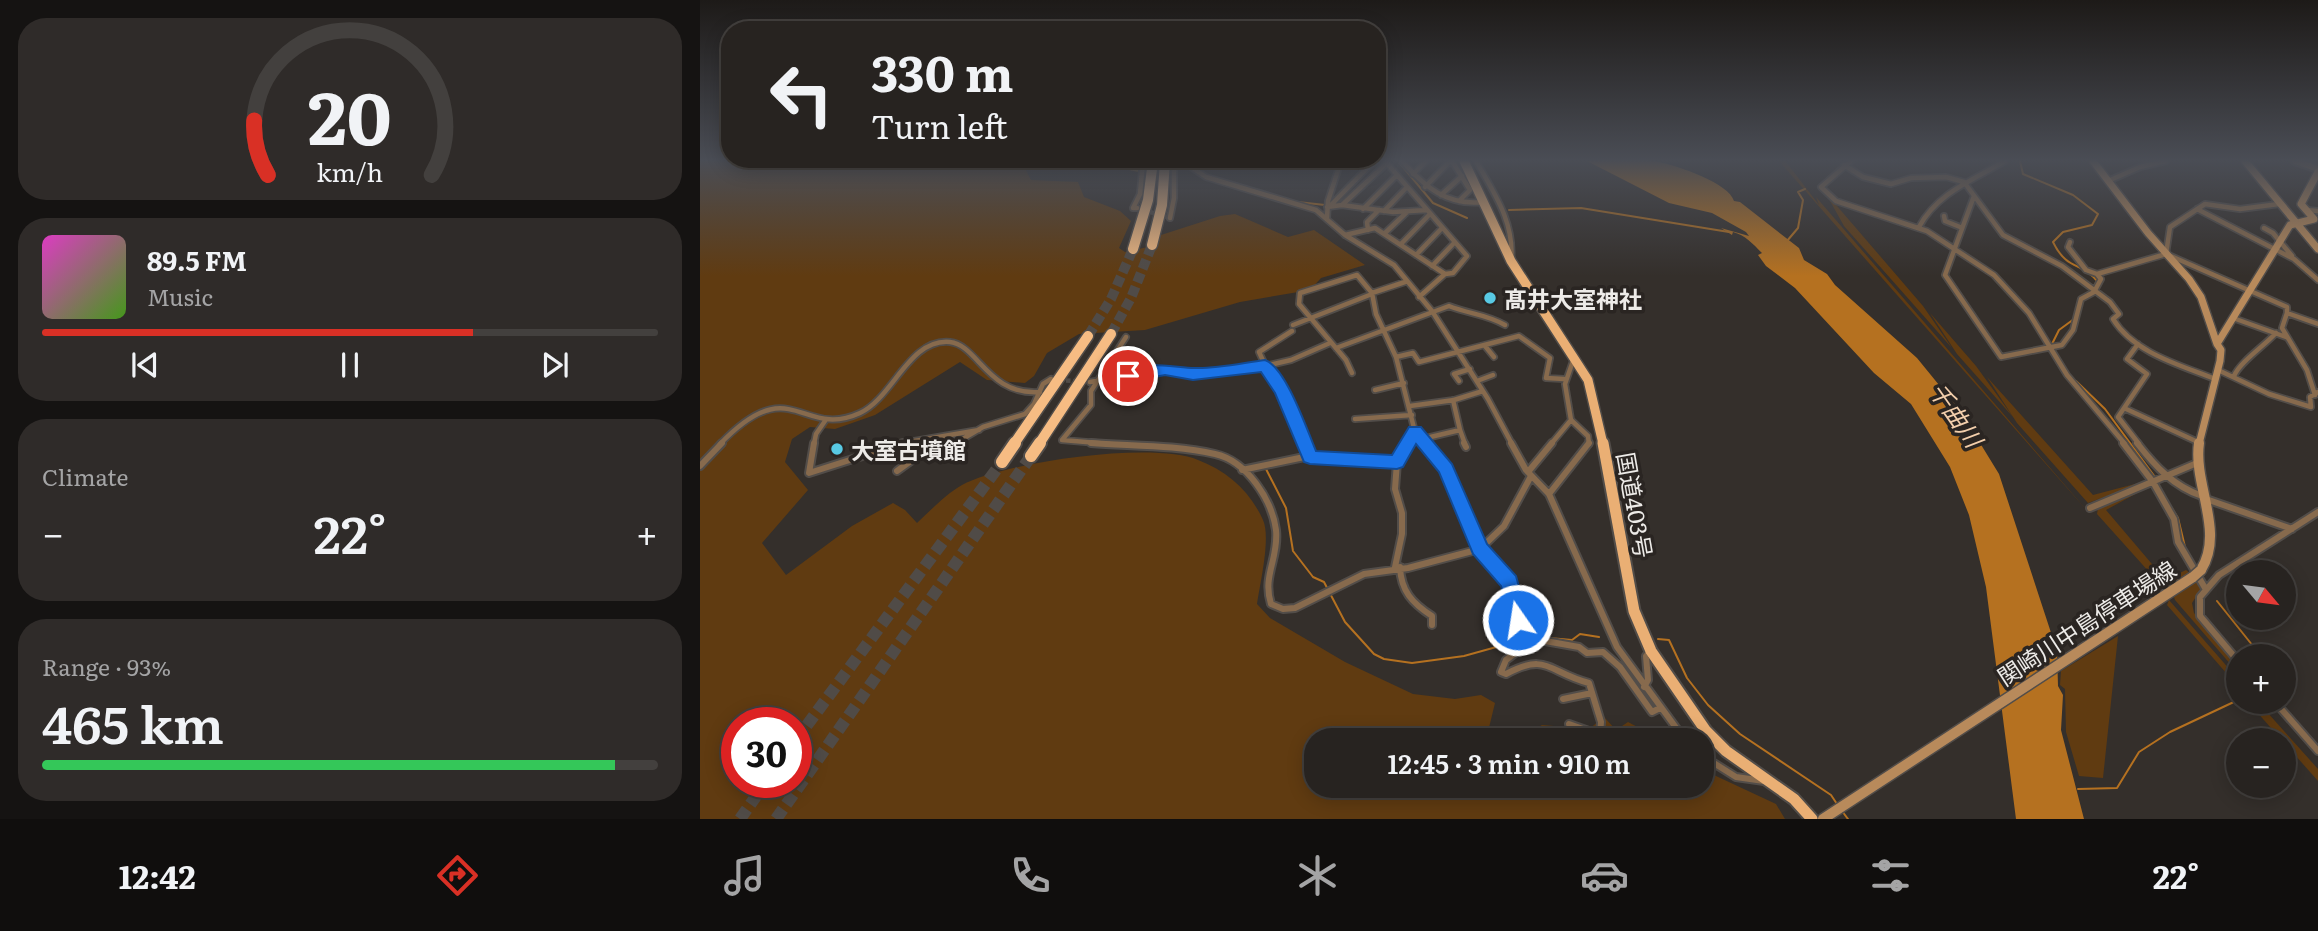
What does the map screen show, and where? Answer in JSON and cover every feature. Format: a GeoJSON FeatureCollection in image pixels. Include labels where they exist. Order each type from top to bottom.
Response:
{"type":"FeatureCollection","features":[{"type":"Feature","properties":{"kind":"highway"},"geometry":{"type":"LineString","coordinates":[[1133,249],[1148,199]]}},
{"type":"Feature","properties":{"kind":"highway"},"geometry":{"type":"LineString","coordinates":[[1152,245],[1163,199]]}},
{"type":"Feature","properties":{"kind":"highway","name":"国道403号"},"geometry":{"type":"LineString","coordinates":[[1482,199],[1511,261],[1574,358],[1594,396],[1634,611],[1651,651],[1706,731],[1726,751],[1770,780],[1812,819]]}},
{"type":"Feature","properties":{"kind":"highway"},"geometry":{"type":"LineString","coordinates":[[1031,456],[1111,334]]}},
{"type":"Feature","properties":{"kind":"highway"},"geometry":{"type":"LineString","coordinates":[[1002,462],[1088,336]]}},
{"type":"Feature","properties":{"kind":"main road","name":"関崎川中島停車場線"},"geometry":{"type":"LineString","coordinates":[[1823,819],[2164,597],[2197,573],[2207,561],[2211,539],[2197,463],[2221,350],[2201,297],[2122,199]]}},
{"type":"Feature","properties":{"kind":"main road"},"geometry":{"type":"LineString","coordinates":[[2275,199],[2318,242]]}},
{"type":"Feature","properties":{"kind":"main road"},"geometry":{"type":"LineString","coordinates":[[2281,199],[2318,249]]}},
{"type":"Feature","properties":{"kind":"main road"},"geometry":{"type":"LineString","coordinates":[[2217,344],[2290,225],[2314,219],[2301,204],[2303,199]]}},
{"type":"Feature","properties":{"kind":"street"},"geometry":{"type":"LineString","coordinates":[[1137,199],[1133,208],[1137,208]]}},
{"type":"Feature","properties":{"kind":"street"},"geometry":{"type":"LineString","coordinates":[[1170,218],[1174,199]]}},
{"type":"Feature","properties":{"kind":"street"},"geometry":{"type":"LineString","coordinates":[[1273,199],[1309,207],[1327,218],[1345,235],[1387,259],[1432,311],[1470,369],[1529,474],[1549,494],[1617,647],[1676,728]]}},
{"type":"Feature","properties":{"kind":"street"},"geometry":{"type":"LineString","coordinates":[[1327,218],[1331,199]]}},
{"type":"Feature","properties":{"kind":"street"},"geometry":{"type":"LineString","coordinates":[[1329,207],[1337,199]]}},
{"type":"Feature","properties":{"kind":"street"},"geometry":{"type":"LineString","coordinates":[[1342,205],[1348,199]]}},
{"type":"Feature","properties":{"kind":"street"},"geometry":{"type":"LineString","coordinates":[[1363,209],[1371,199]]}},
{"type":"Feature","properties":{"kind":"street"},"geometry":{"type":"LineString","coordinates":[[1368,230],[1367,222],[1394,199]]}},
{"type":"Feature","properties":{"kind":"street"},"geometry":{"type":"LineString","coordinates":[[1418,199],[1467,256],[1453,273],[1445,274],[1419,297]]}},
{"type":"Feature","properties":{"kind":"street"},"geometry":{"type":"LineString","coordinates":[[1454,199],[1469,205],[1483,202]]}},
{"type":"Feature","properties":{"kind":"street"},"geometry":{"type":"LineString","coordinates":[[1495,199],[1509,227],[1514,249],[1511,261]]}},
{"type":"Feature","properties":{"kind":"street"},"geometry":{"type":"LineString","coordinates":[[1834,199],[1919,227],[1955,248],[2003,284],[2029,313],[2067,375],[2112,417],[2167,478],[2184,492],[2292,529]]}},
{"type":"Feature","properties":{"kind":"street"},"geometry":{"type":"LineString","coordinates":[[1919,227],[1921,220],[1943,199]]}},
{"type":"Feature","properties":{"kind":"street"},"geometry":{"type":"LineString","coordinates":[[1973,199],[1960,228],[1960,242],[1945,275],[2001,357],[2066,341],[2075,324],[2081,299],[2094,292],[2101,279],[2097,274],[2086,270],[2068,247],[2073,243]]}},
{"type":"Feature","properties":{"kind":"street"},"geometry":{"type":"LineString","coordinates":[[1976,199],[2003,235],[2062,266],[2116,307],[2119,314],[2113,319],[2115,325],[2138,344],[2215,379]]}},
{"type":"Feature","properties":{"kind":"street"},"geometry":{"type":"LineString","coordinates":[[2166,254],[2170,227],[2197,209],[2211,203],[2240,209],[2279,204]]}},
{"type":"Feature","properties":{"kind":"street"},"geometry":{"type":"LineString","coordinates":[[1329,207],[1342,205],[1382,211],[1429,212]]}},
{"type":"Feature","properties":{"kind":"street"},"geometry":{"type":"LineString","coordinates":[[2197,209],[2294,259]]}},
{"type":"Feature","properties":{"kind":"street"},"geometry":{"type":"LineString","coordinates":[[2306,210],[2318,211]]}},
{"type":"Feature","properties":{"kind":"street"},"geometry":{"type":"LineString","coordinates":[[1385,233],[1407,212]]}},
{"type":"Feature","properties":{"kind":"street"},"geometry":{"type":"LineString","coordinates":[[1401,244],[1429,212]]}},
{"type":"Feature","properties":{"kind":"street"},"geometry":{"type":"LineString","coordinates":[[1944,216],[1945,221],[1960,228]]}},
{"type":"Feature","properties":{"kind":"street"},"geometry":{"type":"LineString","coordinates":[[1345,235],[1376,228],[1445,274]]}},
{"type":"Feature","properties":{"kind":"street"},"geometry":{"type":"LineString","coordinates":[[1416,255],[1442,228]]}},
{"type":"Feature","properties":{"kind":"street"},"geometry":{"type":"LineString","coordinates":[[2264,228],[2318,280]]}},
{"type":"Feature","properties":{"kind":"street"},"geometry":{"type":"LineString","coordinates":[[1432,266],[1455,242]]}},
{"type":"Feature","properties":{"kind":"street"},"geometry":{"type":"LineString","coordinates":[[2097,274],[2119,265],[2142,264],[2166,254],[2287,307],[2282,325],[2286,337],[2307,370],[2317,394],[2310,397],[2311,407],[2269,394],[2218,370]]}},
{"type":"Feature","properties":{"kind":"street"},"geometry":{"type":"LineString","coordinates":[[1352,373],[1336,348],[1299,304],[1300,293],[1357,275],[1372,293],[1382,329],[1396,357],[1415,432],[1446,468],[1480,549],[1510,582],[1518,620],[1534,639],[1579,647],[1587,653],[1603,652],[1620,667],[1652,712],[1660,708]]}},
{"type":"Feature","properties":{"kind":"street"},"geometry":{"type":"LineString","coordinates":[[1310,457],[1282,391],[1259,352],[1310,317],[1405,282]]}},
{"type":"Feature","properties":{"kind":"street"},"geometry":{"type":"LineString","coordinates":[[1336,348],[1449,306],[1467,313],[1486,314],[1505,325]]}},
{"type":"Feature","properties":{"kind":"street"},"geometry":{"type":"LineString","coordinates":[[2287,313],[2318,324]]}},
{"type":"Feature","properties":{"kind":"street"},"geometry":{"type":"LineString","coordinates":[[2233,318],[2286,337]]}},
{"type":"Feature","properties":{"kind":"street"},"geometry":{"type":"LineString","coordinates":[[2234,376],[2238,367],[2258,354],[2276,333]]}},
{"type":"Feature","properties":{"kind":"street"},"geometry":{"type":"LineString","coordinates":[[1396,357],[1413,352],[1419,362],[1519,336],[1550,358],[1546,378],[1564,379]]}},
{"type":"Feature","properties":{"kind":"street"},"geometry":{"type":"LineString","coordinates":[[1126,337],[1093,382],[1091,405],[1062,440],[1217,454],[1242,470],[1258,487],[1274,518],[1277,542],[1266,588],[1271,604],[1287,611],[1364,574],[1480,549],[1504,528],[1529,474],[1571,419]]}},
{"type":"Feature","properties":{"kind":"street"},"geometry":{"type":"LineString","coordinates":[[700,466],[741,426],[775,407],[796,410],[825,421],[841,419],[869,408],[880,400],[908,361],[922,351],[948,342],[958,345],[1000,384],[1026,394],[1040,392]]}},
{"type":"Feature","properties":{"kind":"street"},"geometry":{"type":"LineString","coordinates":[[1093,382],[1165,369],[1193,374],[1265,366],[1291,360],[1330,343]]}},
{"type":"Feature","properties":{"kind":"street"},"geometry":{"type":"LineString","coordinates":[[2112,417],[2124,408],[2147,374],[2127,359],[2138,344]]}},
{"type":"Feature","properties":{"kind":"street"},"geometry":{"type":"LineString","coordinates":[[1485,346],[1494,357]]}},
{"type":"Feature","properties":{"kind":"street"},"geometry":{"type":"LineString","coordinates":[[1549,494],[1589,444],[1588,436],[1571,419],[1564,379],[1574,358]]}},
{"type":"Feature","properties":{"kind":"street"},"geometry":{"type":"LineString","coordinates":[[1459,381],[1454,374],[1470,369]]}},
{"type":"Feature","properties":{"kind":"street"},"geometry":{"type":"LineString","coordinates":[[1477,381],[1493,375]]}},
{"type":"Feature","properties":{"kind":"street"},"geometry":{"type":"LineString","coordinates":[[825,421],[817,430],[808,474],[901,443],[979,429],[1024,414],[1043,384],[1051,379]]}},
{"type":"Feature","properties":{"kind":"street"},"geometry":{"type":"LineString","coordinates":[[1375,390],[1404,383]]}},
{"type":"Feature","properties":{"kind":"street"},"geometry":{"type":"LineString","coordinates":[[1410,406],[1453,400],[1483,391]]}},
{"type":"Feature","properties":{"kind":"street"},"geometry":{"type":"LineString","coordinates":[[1453,400],[1466,447]]}},
{"type":"Feature","properties":{"kind":"street"},"geometry":{"type":"LineString","coordinates":[[2124,408],[2200,443]]}},
{"type":"Feature","properties":{"kind":"street"},"geometry":{"type":"LineString","coordinates":[[1355,419],[1412,415]]}},
{"type":"Feature","properties":{"kind":"street"},"geometry":{"type":"LineString","coordinates":[[2112,417],[2174,519],[2178,542],[2205,588]]}},
{"type":"Feature","properties":{"kind":"street"},"geometry":{"type":"LineString","coordinates":[[897,471],[919,455],[948,448],[979,429]]}},
{"type":"Feature","properties":{"kind":"street"},"geometry":{"type":"LineString","coordinates":[[1422,439],[1460,430]]}},
{"type":"Feature","properties":{"kind":"street"},"geometry":{"type":"LineString","coordinates":[[1415,432],[1397,462],[1395,489],[1402,513],[1398,567],[1404,595],[1432,616],[1432,625]]}},
{"type":"Feature","properties":{"kind":"street"},"geometry":{"type":"LineString","coordinates":[[1242,470],[1252,471],[1296,457],[1397,462]]}},
{"type":"Feature","properties":{"kind":"street"},"geometry":{"type":"LineString","coordinates":[[2090,508],[2167,478],[2197,463]]}},
{"type":"Feature","properties":{"kind":"street"},"geometry":{"type":"LineString","coordinates":[[2226,647],[2200,616],[2198,603],[2205,588],[2219,575],[2318,512]]}},
{"type":"Feature","properties":{"kind":"street"},"geometry":{"type":"LineString","coordinates":[[1534,639],[1506,660],[1503,674],[1528,662],[1539,663],[1566,677],[1589,683],[1601,722],[1600,735],[1569,724]]}},
{"type":"Feature","properties":{"kind":"street"},"geometry":{"type":"LineString","coordinates":[[1644,687],[1648,680],[1646,656],[1651,651]]}},
{"type":"Feature","properties":{"kind":"street"},"geometry":{"type":"LineString","coordinates":[[1563,699],[1580,698],[1592,693]]}},
{"type":"Feature","properties":{"kind":"street"},"geometry":{"type":"LineString","coordinates":[[2285,714],[2318,751]]}},
{"type":"Feature","properties":{"kind":"street"},"geometry":{"type":"LineString","coordinates":[[1714,763],[1736,777],[1770,780]]}},
{"type":"Feature","properties":{"kind":"shaded area"},"geometry":{"type":"Polygon","coordinates":[[[700,199],[1090,199],[1120,211],[1131,221],[1119,248],[1125,252],[1157,245],[1161,235],[1220,216],[1235,214],[1288,237],[1314,230],[1365,265],[1321,278],[1310,290],[1240,302],[1145,330],[1079,334],[1047,353],[1034,376],[1025,383],[987,380],[960,362],[875,415],[835,429],[810,427],[792,439],[785,462],[808,490],[762,543],[786,575],[852,526],[893,503],[905,510],[917,523],[962,485],[1011,469],[1115,453],[1177,455],[1198,460],[1228,476],[1237,483],[1258,510],[1266,537],[1257,604],[1270,618],[1345,662],[1413,694],[1455,699],[1481,695],[1495,703],[1489,728],[1304,728],[1304,798],[1714,798],[1714,775],[1776,804],[1785,819],[700,819],[700,199]]]}},
{"type":"Feature","properties":{"kind":"shaded area"},"geometry":{"type":"Polygon","coordinates":[[[1813,199],[1819,205],[1818,199],[2090,514],[1813,199]]]}},
{"type":"Feature","properties":{"kind":"shaded area"},"geometry":{"type":"Polygon","coordinates":[[[1829,199],[1923,306],[1952,348],[1844,226],[1829,199]]]}},
{"type":"Feature","properties":{"kind":"shaded area"},"geometry":{"type":"Polygon","coordinates":[[[1930,313],[1976,366],[2013,417],[1957,354],[1930,313]]]}},
{"type":"Feature","properties":{"kind":"shaded area"},"geometry":{"type":"Polygon","coordinates":[[[1987,377],[2093,495],[2150,480],[2088,503],[2017,423],[1987,377]]]}},
{"type":"Feature","properties":{"kind":"shaded area"},"geometry":{"type":"Polygon","coordinates":[[[2150,486],[2106,510],[2163,577],[2169,578],[2186,570],[2191,574],[2168,589],[2159,583],[2097,514],[2098,508],[2150,486]]]}},
{"type":"Feature","properties":{"kind":"shaded area"},"geometry":{"type":"Polygon","coordinates":[[[2196,582],[2201,589],[2192,603],[2194,613],[2226,652],[2226,659],[2175,600],[2174,597],[2196,582]]]}},
{"type":"Feature","properties":{"kind":"shaded area"},"geometry":{"type":"Polygon","coordinates":[[[2169,600],[2226,665],[2226,673],[2167,605],[2169,600]]]}},
{"type":"Feature","properties":{"kind":"shaded area"},"geometry":{"type":"Polygon","coordinates":[[[2118,636],[2103,778],[2079,776],[2066,732],[2065,689],[2060,685],[2061,671],[2118,636]]]}},
{"type":"Feature","properties":{"kind":"shaded area"},"geometry":{"type":"Polygon","coordinates":[[[2259,714],[2269,714],[2281,728],[2271,728],[2259,714]]]}},
{"type":"Feature","properties":{"kind":"shaded area"},"geometry":{"type":"Polygon","coordinates":[[[1604,717],[1614,728],[1590,728],[1604,717]]]}},
{"type":"Feature","properties":{"kind":"shaded area"},"geometry":{"type":"Polygon","coordinates":[[[1628,722],[1639,728],[1619,728],[1628,722]]]}},
{"type":"Feature","properties":{"kind":"shaded area"},"geometry":{"type":"Polygon","coordinates":[[[1542,725],[1577,728],[1537,728],[1542,725]]]}},
{"type":"Feature","properties":{"kind":"shaded area"},"geometry":{"type":"Polygon","coordinates":[[[2296,744],[2318,769],[2318,781],[2296,756],[2296,744]]]}},
{"type":"Feature","properties":{"kind":"water","name":"千曲川"},"geometry":{"type":"Polygon","coordinates":[[[1662,199],[1733,199],[1740,202],[1799,248],[1804,260],[1827,274],[1835,285],[1917,358],[1961,412],[1999,474],[2057,651],[2058,686],[2063,695],[2061,730],[2084,819],[2016,819],[1986,587],[1969,515],[1950,467],[1911,404],[1874,373],[1795,288],[1766,266],[1758,255],[1762,253],[1752,243],[1741,235],[1733,232],[1732,235],[1721,228],[1749,236],[1746,232],[1712,213],[1662,199]]]}},
{"type":"Feature","properties":{"kind":"waterway"},"geometry":{"type":"LineString","coordinates":[[1430,199],[1467,218]]}},
{"type":"Feature","properties":{"kind":"waterway"},"geometry":{"type":"LineString","coordinates":[[1787,241],[1798,228],[1803,199]]}},
{"type":"Feature","properties":{"kind":"waterway"},"geometry":{"type":"LineString","coordinates":[[2079,199],[2098,214],[2092,225],[2063,232],[2053,242],[2064,258],[2097,281],[2094,286]]}},
{"type":"Feature","properties":{"kind":"waterway"},"geometry":{"type":"LineString","coordinates":[[1298,202],[1325,205]]}},
{"type":"Feature","properties":{"kind":"waterway"},"geometry":{"type":"LineString","coordinates":[[1348,203],[1357,205]]}},
{"type":"Feature","properties":{"kind":"waterway"},"geometry":{"type":"LineString","coordinates":[[1509,210],[1581,208],[1729,232]]}},
{"type":"Feature","properties":{"kind":"waterway"},"geometry":{"type":"LineString","coordinates":[[2080,297],[2090,292]]}},
{"type":"Feature","properties":{"kind":"waterway"},"geometry":{"type":"LineString","coordinates":[[2052,344],[2059,330],[2074,319]]}},
{"type":"Feature","properties":{"kind":"waterway"},"geometry":{"type":"LineString","coordinates":[[2076,381],[2105,409],[2155,477]]}},
{"type":"Feature","properties":{"kind":"waterway"},"geometry":{"type":"LineString","coordinates":[[1266,469],[1286,508],[1293,551],[1313,577],[1324,582],[1345,622],[1374,654],[1384,659],[1412,663],[1464,656],[1529,638]]}},
{"type":"Feature","properties":{"kind":"waterway"},"geometry":{"type":"LineString","coordinates":[[2171,507],[2178,518],[2185,547]]}},
{"type":"Feature","properties":{"kind":"waterway"},"geometry":{"type":"LineString","coordinates":[[2217,601],[2251,644]]}},
{"type":"Feature","properties":{"kind":"waterway"},"geometry":{"type":"LineString","coordinates":[[1538,637],[1572,640],[1580,634],[1599,637]]}},
{"type":"Feature","properties":{"kind":"waterway"},"geometry":{"type":"LineString","coordinates":[[1658,639],[1669,640],[1687,678],[1708,705],[1740,734],[1831,795],[1837,804]]}},
{"type":"Feature","properties":{"kind":"waterway"},"geometry":{"type":"LineString","coordinates":[[2078,789],[2117,788],[2139,752],[2170,732],[2226,706]]}},
{"type":"Feature","properties":{"kind":"waterway"},"geometry":{"type":"LineString","coordinates":[[1842,811],[1848,819]]}},
{"type":"Feature","properties":{"kind":"tunnel"},"geometry":{"type":"LineString","coordinates":[[1137,208],[1170,218]]}},
{"type":"Feature","properties":{"kind":"tunnel"},"geometry":{"type":"LineString","coordinates":[[1111,334],[1131,298],[1152,245]]}},
{"type":"Feature","properties":{"kind":"tunnel"},"geometry":{"type":"LineString","coordinates":[[1088,336],[1111,299],[1133,249]]}},
{"type":"Feature","properties":{"kind":"tunnel"},"geometry":{"type":"LineString","coordinates":[[1059,380],[1090,382]]}},
{"type":"Feature","properties":{"kind":"tunnel"},"geometry":{"type":"LineString","coordinates":[[776,819],[1031,456]]}},
{"type":"Feature","properties":{"kind":"tunnel"},"geometry":{"type":"LineString","coordinates":[[812,718],[1002,462]]}},
{"type":"Feature","properties":{"kind":"tunnel"},"geometry":{"type":"LineString","coordinates":[[740,819],[755,798]]}},
{"type":"Feature","properties":{"kind":"place","name":"髙井大室神社"},"geometry":{"type":"Point","coordinates":[1490,298]}},
{"type":"Feature","properties":{"kind":"place","name":"大室古墳館"},"geometry":{"type":"Point","coordinates":[837,449]}},
{"type":"Feature","properties":{"kind":"route"},"geometry":{"type":"LineString","coordinates":[[1128,376],[1165,369],[1193,374],[1265,366],[1282,391],[1310,457],[1368,458],[1397,462],[1415,432],[1446,468],[1480,549],[1510,582],[1518,620]]}}]}
